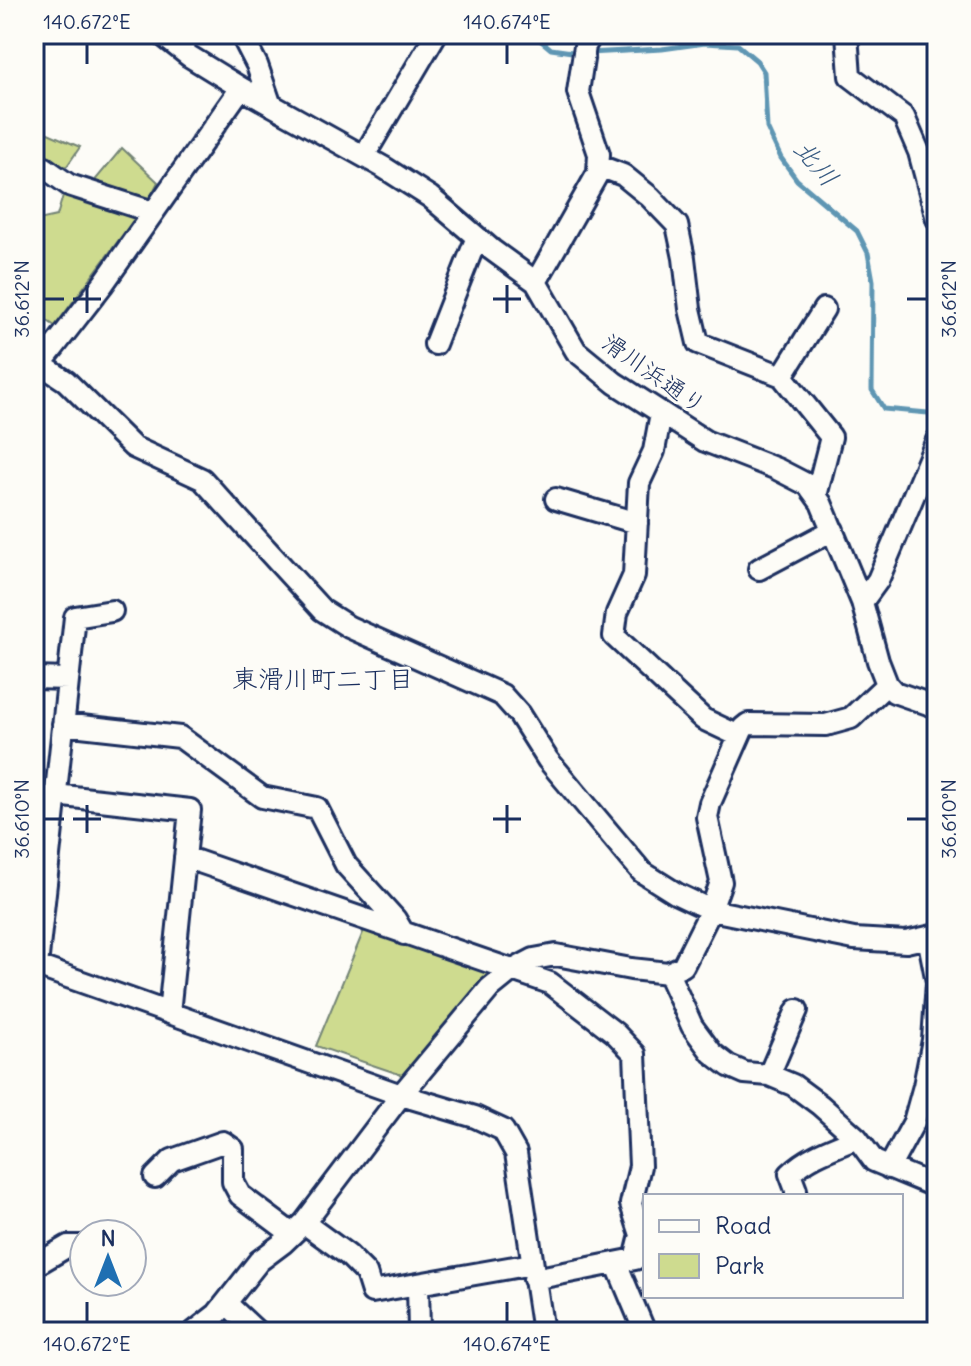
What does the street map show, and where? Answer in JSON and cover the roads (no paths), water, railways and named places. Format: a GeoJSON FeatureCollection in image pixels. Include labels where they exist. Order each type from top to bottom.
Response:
{"type":"FeatureCollection","features":[{"type":"Feature","properties":{"kind":"street","name":"滑川浜通り"},"geometry":{"type":"LineString","coordinates":[[161,34],[189,56],[241,88],[364,156],[430,197],[536,282],[576,351],[615,383],[705,441],[777,469],[808,485],[833,530],[862,602],[887,684]]}},
{"type":"Feature","properties":{"kind":"street"},"geometry":{"type":"LineString","coordinates":[[241,34],[257,65],[270,103]]}},
{"type":"Feature","properties":{"kind":"street"},"geometry":{"type":"LineString","coordinates":[[364,156],[436,34]]}},
{"type":"Feature","properties":{"kind":"street"},"geometry":{"type":"LineString","coordinates":[[847,34],[850,76],[904,117],[919,152],[937,219]]}},
{"type":"Feature","properties":{"kind":"street"},"geometry":{"type":"LineString","coordinates":[[536,282],[598,173],[599,154],[578,92],[588,40]]}},
{"type":"Feature","properties":{"kind":"street"},"geometry":{"type":"LineString","coordinates":[[241,88],[103,284],[36,367],[66,381],[133,447],[202,479],[322,610],[349,627],[502,695],[519,714],[548,760],[642,872],[711,910],[854,939],[906,942],[932,936],[937,982],[933,1040],[914,1122],[889,1168]]}},
{"type":"Feature","properties":{"kind":"street"},"geometry":{"type":"LineString","coordinates":[[34,165],[45,168],[69,185],[153,212]]}},
{"type":"Feature","properties":{"kind":"street"},"geometry":{"type":"LineString","coordinates":[[599,166],[623,175],[677,225],[698,343],[782,376],[831,437],[816,496]]}},
{"type":"Feature","properties":{"kind":"street"},"geometry":{"type":"LineString","coordinates":[[435,344],[477,237]]}},
{"type":"Feature","properties":{"kind":"street"},"geometry":{"type":"LineString","coordinates":[[782,376],[824,309]]}},
{"type":"Feature","properties":{"kind":"street"},"geometry":{"type":"LineString","coordinates":[[661,413],[654,451],[639,483],[634,575],[617,613],[614,636],[703,719],[739,736]]}},
{"type":"Feature","properties":{"kind":"street"},"geometry":{"type":"LineString","coordinates":[[862,602],[878,580],[937,440]]}},
{"type":"Feature","properties":{"kind":"street"},"geometry":{"type":"LineString","coordinates":[[556,499],[637,523]]}},
{"type":"Feature","properties":{"kind":"street"},"geometry":{"type":"LineString","coordinates":[[759,569],[833,530]]}},
{"type":"Feature","properties":{"kind":"street"},"geometry":{"type":"LineString","coordinates":[[112,611],[75,617],[35,966],[401,1095],[475,1117],[503,1130],[516,1153],[543,1332]]}},
{"type":"Feature","properties":{"kind":"street"},"geometry":{"type":"LineString","coordinates":[[34,678],[68,679]]}},
{"type":"Feature","properties":{"kind":"street"},"geometry":{"type":"LineString","coordinates":[[194,1332],[217,1314],[259,1261],[298,1228],[401,1095],[490,988],[511,971],[534,959],[556,955],[668,973],[683,966],[711,910],[721,882],[707,817],[710,803],[743,728],[748,724],[826,725],[851,718],[887,684],[894,692],[937,707]]}},
{"type":"Feature","properties":{"kind":"street"},"geometry":{"type":"LineString","coordinates":[[63,724],[180,737],[262,797],[317,808],[346,865],[395,919],[404,934]]}},
{"type":"Feature","properties":{"kind":"street"},"geometry":{"type":"LineString","coordinates":[[55,795],[190,810],[169,1013]]}},
{"type":"Feature","properties":{"kind":"street"},"geometry":{"type":"LineString","coordinates":[[155,1177],[172,1160],[223,1142],[233,1149],[233,1182],[240,1195],[348,1255],[366,1273],[372,1292],[635,1259],[641,1235],[631,1204],[640,1166],[635,1054],[615,1033],[550,983],[185,857]]}},
{"type":"Feature","properties":{"kind":"street"},"geometry":{"type":"LineString","coordinates":[[668,973],[692,1026],[712,1053],[737,1070],[769,1075],[793,1085],[857,1138],[874,1161],[937,1187]]}},
{"type":"Feature","properties":{"kind":"street"},"geometry":{"type":"LineString","coordinates":[[769,1075],[797,1010]]}},
{"type":"Feature","properties":{"kind":"street"},"geometry":{"type":"LineString","coordinates":[[796,1194],[790,1174],[793,1171],[806,1160],[857,1138]]}},
{"type":"Feature","properties":{"kind":"street"},"geometry":{"type":"LineString","coordinates":[[34,1266],[68,1246]]}},
{"type":"Feature","properties":{"kind":"street"},"geometry":{"type":"LineString","coordinates":[[616,1263],[645,1332]]}},
{"type":"Feature","properties":{"kind":"street"},"geometry":{"type":"LineString","coordinates":[[418,1284],[419,1332]]}},
{"type":"Feature","properties":{"kind":"street"},"geometry":{"type":"LineString","coordinates":[[226,1303],[257,1332]]}},
{"type":"Feature","properties":{"kind":"waterway","name":"北川"},"geometry":{"type":"LineString","coordinates":[[533,34],[551,49],[579,53]]}},
{"type":"Feature","properties":{"kind":"waterway","name":"北川"},"geometry":{"type":"LineString","coordinates":[[589,53],[705,43],[738,45],[757,61],[764,72],[767,128],[781,158],[797,180],[857,231],[868,253],[873,281],[872,390],[884,409],[928,413],[937,417]]}},
{"type":"Feature","properties":{"kind":"district","name":"東滑川町二丁目"},"geometry":{"type":"Point","coordinates":[323,679]}}]}
